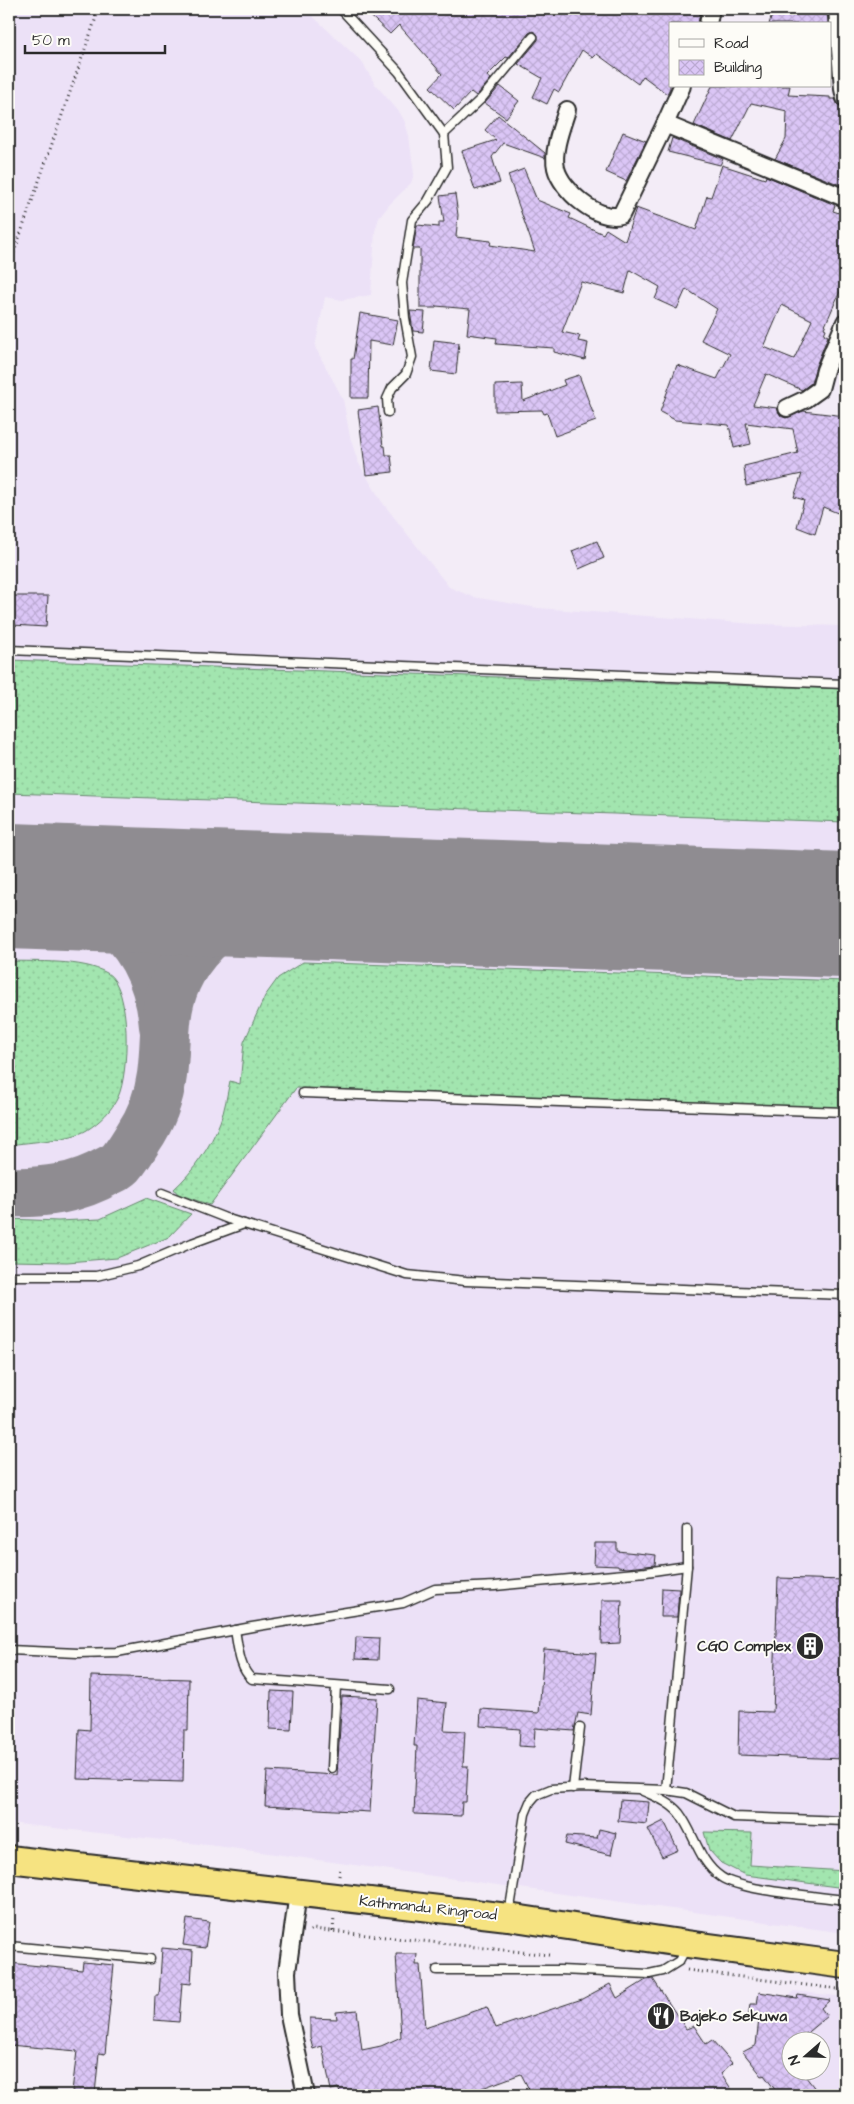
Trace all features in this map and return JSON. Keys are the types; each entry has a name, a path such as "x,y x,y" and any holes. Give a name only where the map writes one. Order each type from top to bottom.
{"highway":[{"name":"Kathmandu Ringroad","path":"9,1860 508,1917 845,1965"}],"street":[{"path":"708,22 711,9"},
{"path":"837,9 845,98"},
{"path":"567,110 557,141 556,168 565,186 590,209 613,217 621,215 681,88"},
{"path":"665,124 845,198"},
{"path":"787,408 806,399 820,389 825,370 845,322"},
{"path":"298,1893 287,1972 289,2015 306,2095"}],"lane":[{"path":"341,9 399,72 444,134 447,167 428,201 412,220 402,283 405,318 412,357 406,374 392,388 387,399 388,412"},
{"path":"444,134 482,98 533,37"},
{"path":"9,650 845,684"},
{"path":"303,1093 845,1112"},
{"path":"162,1193 244,1224 407,1275 466,1281 845,1295"},
{"path":"9,1276 96,1276 138,1266 192,1242 244,1224"},
{"path":"666,1790 688,1566 687,1528"},
{"path":"9,1650 78,1653 117,1652 235,1630 403,1603 435,1589 504,1585 646,1572 688,1566"},
{"path":"235,1630 243,1668 247,1676 252,1679 390,1689"},
{"path":"332,1768 336,1686"},
{"path":"573,1788 580,1728"},
{"path":"508,1917 525,1814 530,1802 536,1796 551,1789 666,1790 686,1792 734,1817 845,1821"},
{"path":"642,1790 664,1800 678,1812 706,1863 721,1878 742,1886 845,1900"},
{"path":"437,1970 560,1970 649,1974 663,1971 679,1961 687,1944"},
{"path":"9,1946 150,1959"}],"path":[{"path":"9,267 99,9"}],"shaded area":[{"path":"9,9 305,9 362,62 375,84 400,113 405,122 409,136 414,174 411,183 379,218 375,231 371,295 342,300 325,297 315,347 343,399 350,437 358,462 382,502 449,587 473,597 538,608 756,624 845,626 845,1933 217,1846 9,1823"},
{"path":"794,1991 845,1997 845,2095 777,2095 751,2062 765,2022"}],"green space":[{"path":"9,660 845,689 845,822 9,793"},
{"path":"9,961 59,962 85,965 107,973 115,981 121,995 126,1032 122,1086 118,1097 109,1111 87,1130 61,1138 9,1145"},
{"path":"303,962 845,981 845,1109 296,1088 210,1205 178,1194 174,1189 195,1167 216,1131 223,1112 230,1081 240,1084 244,1042 265,996 278,978"},
{"path":"146,1198 191,1214 169,1237 117,1258 67,1262 9,1261 9,1219 58,1221 100,1219"},
{"path":"704,1832 752,1833 750,1865 845,1871 845,1888 745,1875 721,1863 709,1850"}],"building":[{"path":"363,9 689,9 700,12 698,22 669,22 670,88 667,94 643,76 638,84 597,54 593,58 582,50 559,92 554,89 547,104 533,97 542,78 518,64 538,40 538,35 533,31 529,33 508,58 506,57 487,76 491,79 476,96 471,92 454,110 430,87 442,74 399,25 390,34"},
{"path":"774,9 827,9 828,22 770,22"},
{"path":"500,86 519,101 506,118 485,103"},
{"path":"711,88 790,88 788,95 830,97 830,99 835,99 838,105 845,108 845,152 842,151 845,181 843,186 775,159 786,139 787,111 751,103 732,141 694,125"},
{"path":"498,115 545,153 545,158 503,143 492,157 500,183 475,190 462,151 496,140 485,130"},
{"path":"623,132 646,141 626,181 606,172"},
{"path":"672,138 723,159 720,165 668,152"},
{"path":"722,165 765,179 766,176 835,205 833,211 845,215 845,235 841,256 845,257 845,280 824,328 826,329 824,334 828,336 811,383 802,390 766,374 753,405 777,408 781,416 786,418 803,411 845,416 845,516 823,507 815,534 797,527 804,500 794,497 802,474 746,486 744,466 798,453 793,429 746,423 751,444 734,448 729,425 675,420 660,412 677,365 717,379 730,354 701,340 717,309 686,289 677,309 655,299 660,287 630,270 624,293 581,282 562,332 580,336 578,341 588,343 585,360 554,352 554,348 496,344 497,338 467,334 470,309 436,306 436,308 420,308 420,249 413,249 417,225 439,227 439,222 444,222 440,196 455,194 458,215 456,237 491,241 490,245 535,252 508,175 524,169 537,200 571,214 569,218 603,234 606,229 625,241 636,208 696,230 707,196 711,197","holes":["782,305 812,320 794,359 764,347"]},
{"path":"410,311 425,312 423,332 413,331"},
{"path":"360,313 398,320 393,345 369,341 368,398 351,398 351,359 353,359"},
{"path":"434,340 459,343 456,374 431,371"},
{"path":"579,375 596,421 555,436 547,413 544,414 542,410 495,411 495,385 522,384 523,401 565,385 563,380"},
{"path":"378,407 383,446 385,446 386,455 391,455 393,472 366,475 358,410"},
{"path":"597,541 604,558 579,569 572,551"},
{"path":"13,596 48,596 46,627 12,625"},
{"path":"595,1543 617,1543 617,1551 656,1555 655,1565 627,1568 594,1565"},
{"name":"CGO Complex","path":"778,1578 845,1580 845,1759 738,1755 739,1711 773,1712"},
{"path":"662,1588 679,1589 677,1617 661,1617"},
{"path":"602,1600 622,1600 620,1643 601,1644"},
{"path":"356,1637 379,1638 378,1660 355,1659"},
{"path":"544,1649 596,1653 591,1715 578,1713 574,1731 535,1728 534,1747 519,1746 520,1729 480,1726 481,1709 539,1713"},
{"path":"91,1676 189,1679 188,1730 184,1730 183,1782 77,1779 79,1729 90,1730"},
{"path":"271,1691 293,1692 291,1730 270,1729"},
{"path":"342,1696 377,1698 370,1812 265,1806 267,1771 337,1775"},
{"path":"417,1700 447,1703 444,1730 465,1731 463,1766 468,1766 466,1802 462,1802 461,1816 414,1814 417,1746 414,1746"},
{"path":"620,1800 649,1802 647,1824 618,1821"},
{"path":"664,1821 678,1850 662,1857 648,1829"},
{"path":"599,1829 616,1833 611,1855 565,1844 567,1836 597,1838"},
{"path":"187,1919 209,1922 205,1948 183,1945"},
{"path":"162,1948 193,1951 191,1984 182,1983 179,2022 154,2020 155,1996 159,1996"},
{"path":"396,1954 417,1954 416,1965 420,1965 425,2028 487,2007 496,2028 582,1999 610,1984 617,1998 646,1980 653,1979 686,2029 694,2026 706,2044 712,2040 732,2063 721,2073 735,2095 532,2095 521,2074 474,2091 475,2095 341,2095 338,2088 331,2090 322,2046 313,2049 310,2038 310,2018 337,2019 336,2012 357,2010 362,2050 381,2046 401,2037"},
{"path":"83,1962 114,1965 105,2054 99,2053 95,2094 72,2091 77,2051 9,2045 9,1963 82,1970"},
{"path":"759,1992 797,1998 798,1995 830,2000 821,2008 827,2016 808,2032 782,2032 782,2082 810,2082 820,2095 779,2095 743,2052 756,2045 759,2019 748,2018 750,2004 757,2004"}],"taxiway":[{"path":"41,887 73,897 95,907 128,935 138,948 153,977 162,1009 164,1026"},
{"path":"9,1192 48,1191 72,1186 96,1177 121,1163 143,1131 157,1100 161,1084 170,997 181,971 197,948 218,928 265,895"}],"runway":[{"path":"9,886 845,915"}],"place":[{"name":"CGO Complex","path":"810,1646"},
{"name":"Bajeko Sekuwa","path":"661,2016"}]}
